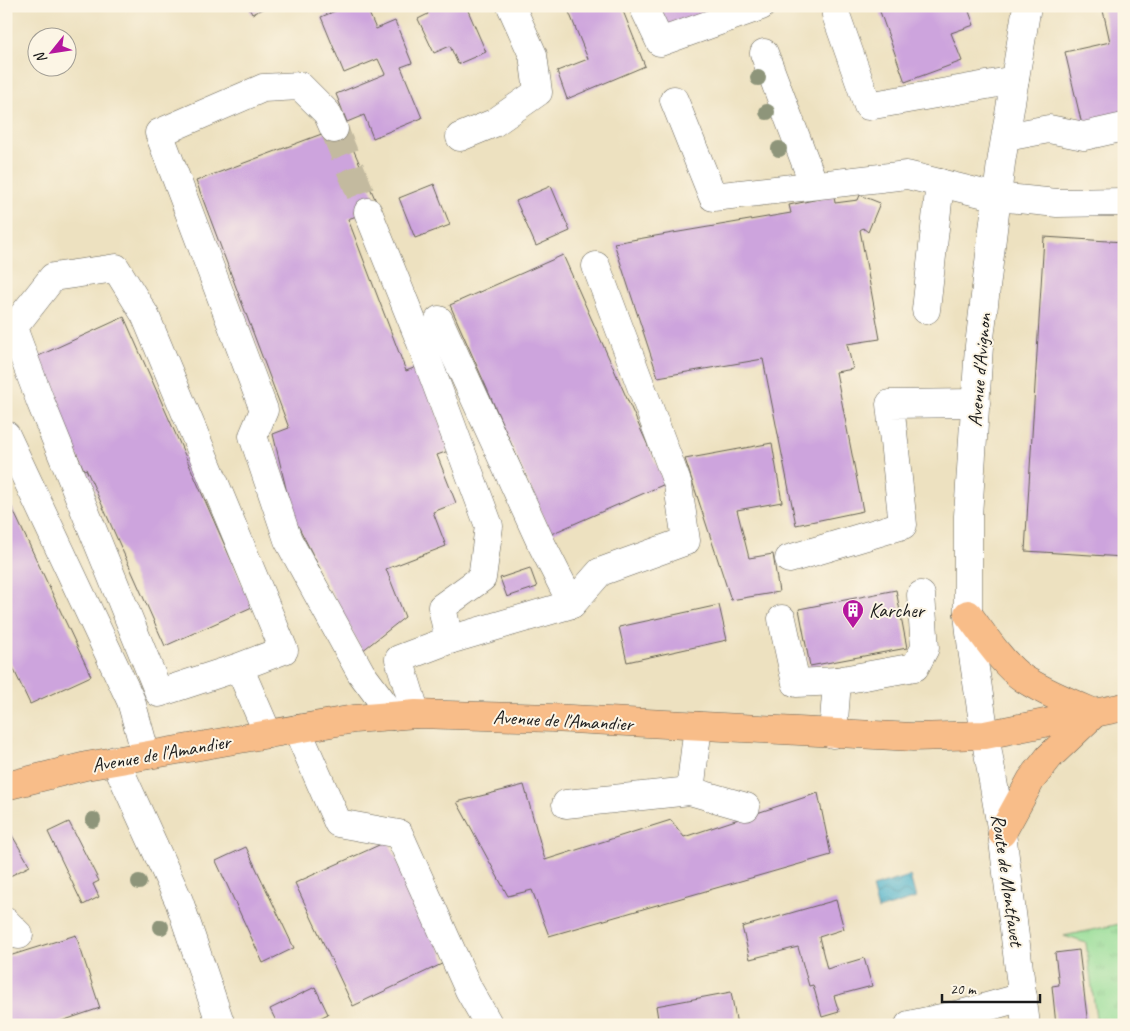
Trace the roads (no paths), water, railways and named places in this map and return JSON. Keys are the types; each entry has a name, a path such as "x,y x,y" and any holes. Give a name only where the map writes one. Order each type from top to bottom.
{"main road":[{"path":"968,614 994,649 1023,678 1056,697 1095,713 1048,757 1031,780 1002,832"},
{"name":"Avenue de l'Amandier","path":"6,786 115,760 354,719 404,715 552,718 913,737 985,735 1124,707"}],"street":[{"path":"460,137 494,123 538,92 533,55 511,6"},
{"path":"644,6 660,42 762,6"},
{"name":"Avenue d'Avignon","path":"985,735 968,614 968,516 979,346 997,197 1027,6"},
{"path":"836,15 868,106 1015,80"},
{"path":"764,52 814,185"},
{"path":"334,129 327,113 300,86 263,88 159,133 264,410 253,436 288,540 361,673 404,715"},
{"path":"674,100 713,197 907,175 997,197 1057,203 1124,202"},
{"path":"1006,137 1049,129 1084,136 1124,127"},
{"path":"926,310 940,183"},
{"path":"368,212 422,343 489,526 482,578 442,607 449,640"},
{"path":"404,715 399,659 449,640 572,604 600,572 686,541 678,485 596,266"},
{"path":"116,268 145,315 284,650 239,667 159,693 41,403 13,328 53,277 116,268"},
{"path":"439,320 540,541 572,604"},
{"path":"789,559 903,525 890,404 976,403"},
{"path":"6,435 131,701 146,755"},
{"path":"782,619 796,683 837,681 915,667 925,648 921,596"},
{"path":"239,667 268,734"},
{"path":"833,734 837,681"},
{"path":"690,791 698,726"},
{"path":"297,729 338,823 399,834 469,990 489,1025"},
{"name":"Route de Montfavet","path":"985,735 1002,832 1026,1025"},
{"path":"115,760 179,901 221,1025"},
{"path":"566,804 690,791 746,806"},
{"path":"908,1025 965,1013 1023,997"}],"water":[{"path":"910,876 916,898 878,910 872,887"}],"tunnel":[{"path":"334,129 368,212"}],"place":[{"name":"Karcher","path":"853,629"}]}
